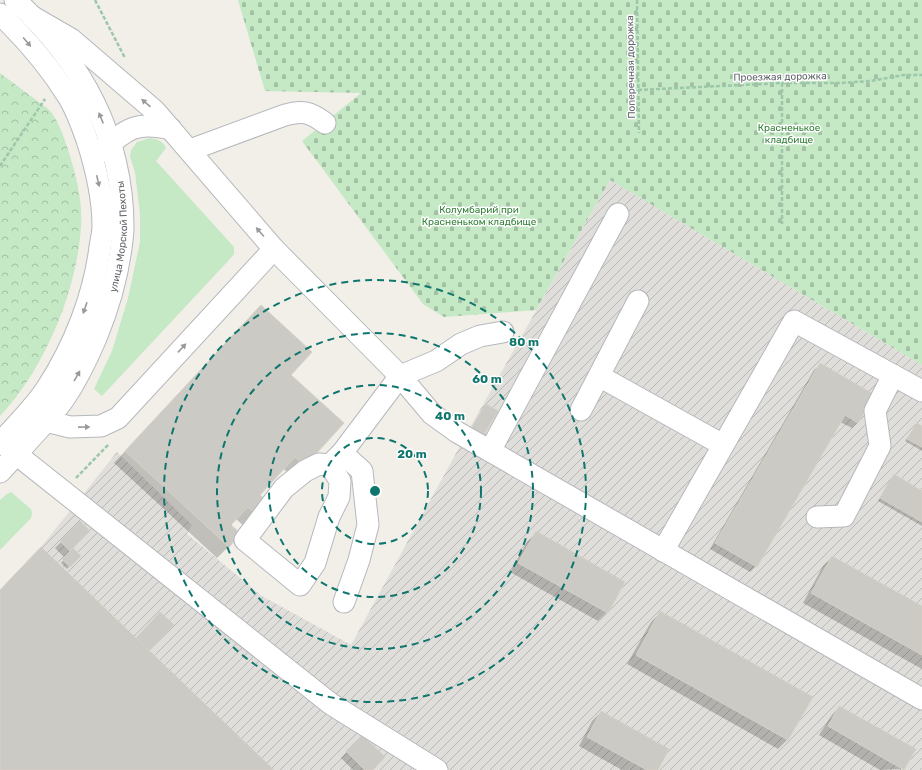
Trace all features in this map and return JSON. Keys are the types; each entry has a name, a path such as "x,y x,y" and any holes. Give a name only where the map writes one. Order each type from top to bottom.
{"street":[{"name":"улица Морской Пехоты","path":"0,472 6,447 39,414 64,399 85,362 104,319 117,273 123,228 121,186 111,142 100,115 88,90 61,50 33,17 15,0"},
{"name":"улица Морской Пехоты","path":"0,14 20,33 44,62 69,99 81,124 93,159 100,190 103,227 98,268 84,312 67,353 46,388 39,414"},
{"path":"33,17 71,39 155,111 274,249 400,376 432,414 490,452 922,699"},
{"path":"190,150 285,115 298,112 313,114 325,123"},
{"path":"93,159 123,132 139,126 154,125 171,129"},
{"path":"490,452 618,214"},
{"path":"39,414 70,427 101,426 118,418 274,249"},
{"path":"581,410 638,301"},
{"path":"663,551 794,321 922,391"},
{"path":"336,459 340,481 339,497 329,517 315,563 300,585 245,540 284,488 319,464 336,459 400,376 436,361 467,342 480,336 503,332"},
{"path":"817,517 844,516 880,446 875,411 893,375"},
{"path":"598,376 723,445"},
{"path":"6,447 331,704 430,768"},
{"path":"336,459 362,472 368,525 359,560 344,602"}],"path":[{"path":"95,0 128,63"},
{"name":"Поперечная дорожка","path":"636,0 639,133"},
{"name":"Проезжая дорожка","path":"638,90 782,83 840,83 870,81 904,75 922,75"},
{"path":"782,83 782,224"},
{"path":"0,166 45,99"}],"shaded area":[{"path":"610,180 922,365 922,770 0,770 0,590 41,547 117,452 192,525 187,534 262,596 351,645 472,424"}],"green space":[{"name":"Красненькое кладбище","path":"238,0 922,0 922,365 610,180 536,310 444,317 423,304 302,141 361,93 265,91"},
{"path":"0,73 48,109 61,130 74,169 78,188 81,208 81,227 73,277 56,328 31,376 0,416"},
{"path":"150,138 160,141 166,148 156,161 234,247 234,254 102,396 94,389 112,351 128,298 140,242 140,214 135,172 130,157 131,150 137,142"},
{"path":"11,492 31,509 32,513 31,518 0,550 0,500"}],"building":[{"path":"261,305 312,352 291,375 344,423 305,466 295,457 260,495 270,504 258,517 248,507 231,525 241,534 229,547 125,451"},
{"path":"820,363 875,395 858,423 845,415 757,567 715,543"},
{"path":"486,404 498,411 480,441 468,434"},
{"path":"917,423 922,426 922,447 907,439"},
{"path":"894,474 922,491 922,522 880,498"},
{"path":"80,521 90,531 70,551 60,541"},
{"path":"536,531 625,582 608,613 518,563"},
{"path":"41,547 274,770 0,770 0,590"},
{"path":"73,548 81,556 70,567 62,559"},
{"path":"832,556 922,606 922,655 811,593"},
{"path":"660,611 813,697 788,740 636,655"},
{"path":"160,612 174,625 149,651 136,638"},
{"path":"839,706 916,749 904,770 828,726"},
{"path":"601,711 669,749 658,770 647,770 587,737"},
{"path":"362,735 385,757 373,770 365,770 346,751"}],"park label":[{"name":"Колумбарий при Красненьком кладбище","path":"479,214"}]}
